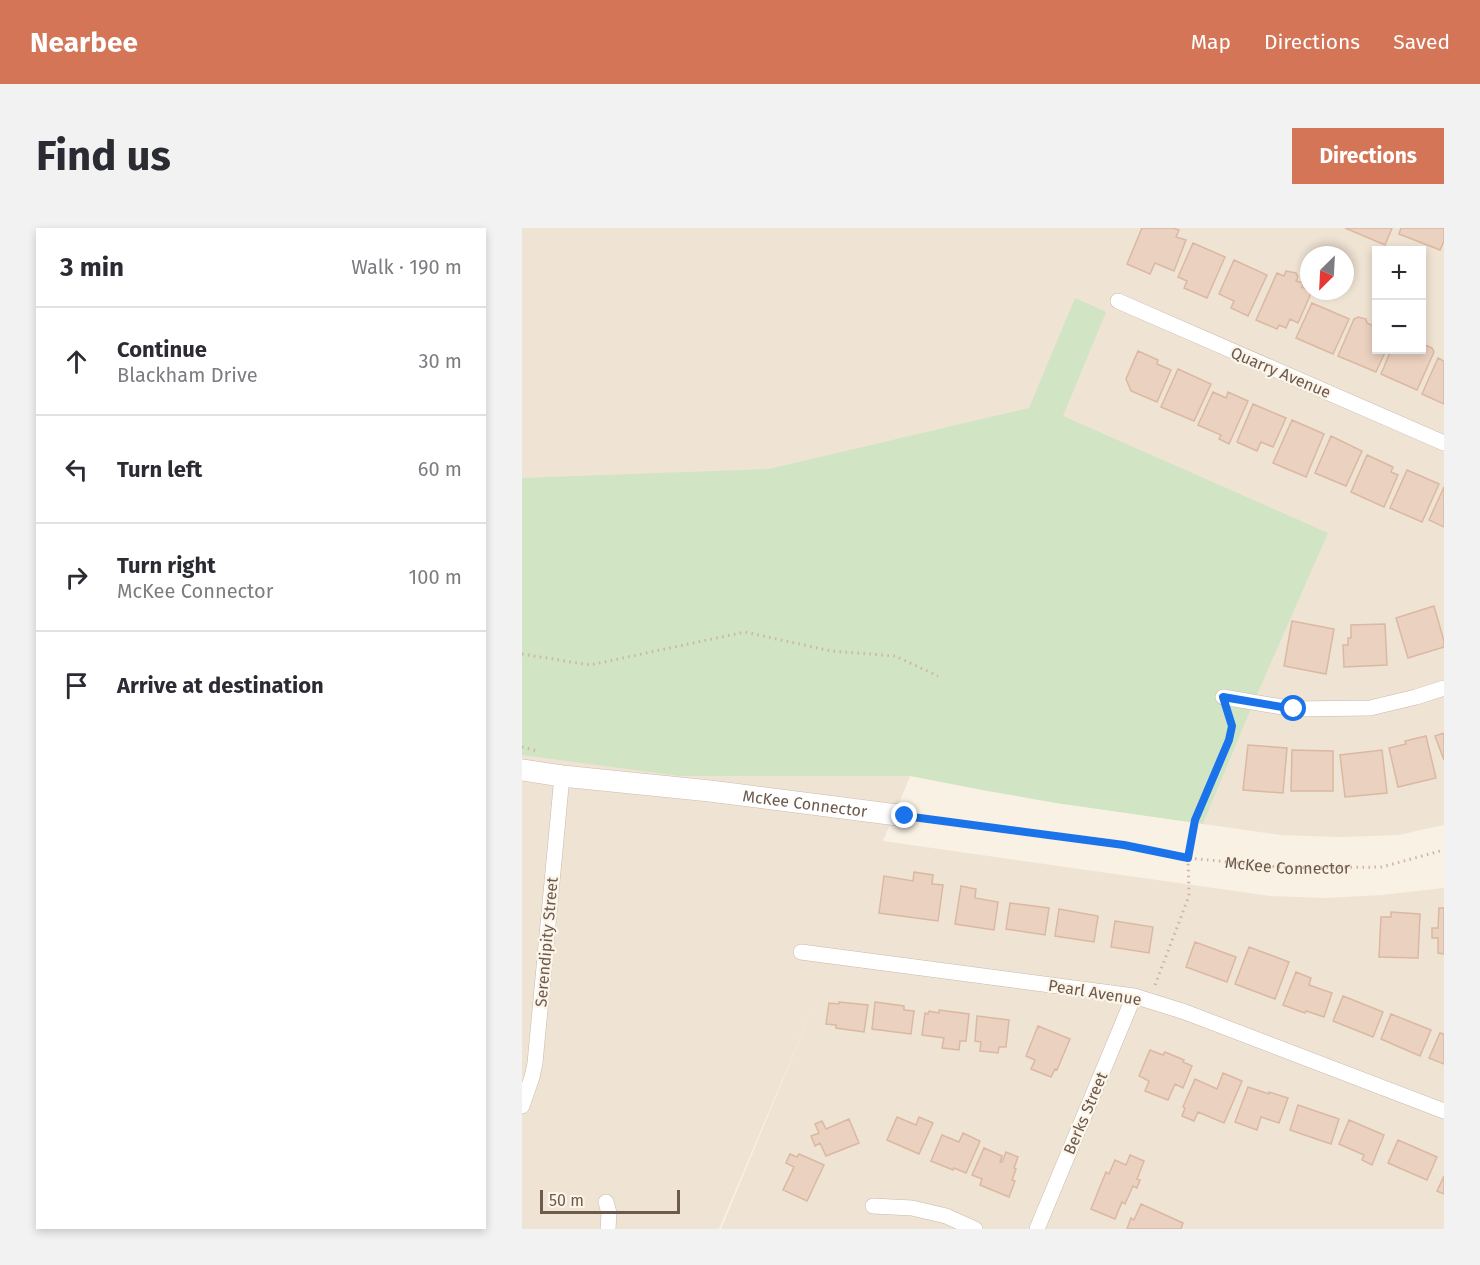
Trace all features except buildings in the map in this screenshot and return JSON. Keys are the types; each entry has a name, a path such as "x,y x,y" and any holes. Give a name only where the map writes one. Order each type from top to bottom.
{"main road":[{"name":"McKee Connector","path":"522,770 905,816"}],"street":[{"name":"Quarry Avenue","path":"1118,301 1444,442"},
{"path":"1223,697 1294,709 1370,708 1444,688"},
{"name":"Serendipity Street","path":"522,1106 535,1064 562,776"},
{"name":"Pearl Avenue","path":"801,952 1134,996 1185,1012 1444,1111"},
{"name":"Berks Street","path":"1037,1229 1134,996"},
{"path":"606,1202 609,1213 608,1229"},
{"path":"873,1206 912,1208 946,1216 975,1229"}],"path":[{"path":"522,654 590,665 745,632 831,651 895,656 938,676"},
{"path":"1155,985 1189,896 1188,858 1195,820 1229,740 1232,726 1223,697"},
{"name":"McKee Connector","path":"905,816 1124,845 1188,858 1289,868 1382,867 1444,850"}],"shaded area":[{"path":"522,228 1444,228 1444,825 1398,835 1340,837 1280,835 1203,824 1258,692 994,576 883,841 1270,896 1326,898 1444,888 1444,1229 721,1229 815,1003 719,1229 522,1229"}],"green space":[{"path":"1075,298 1106,312 1063,416 1328,533 1203,824 1056,803 910,776 680,776 522,755 522,478 769,469 1029,408"}],"route":[{"path":"905,816 1124,845 1188,858 1195,820 1229,740 1232,726 1223,697 1294,709"}]}
